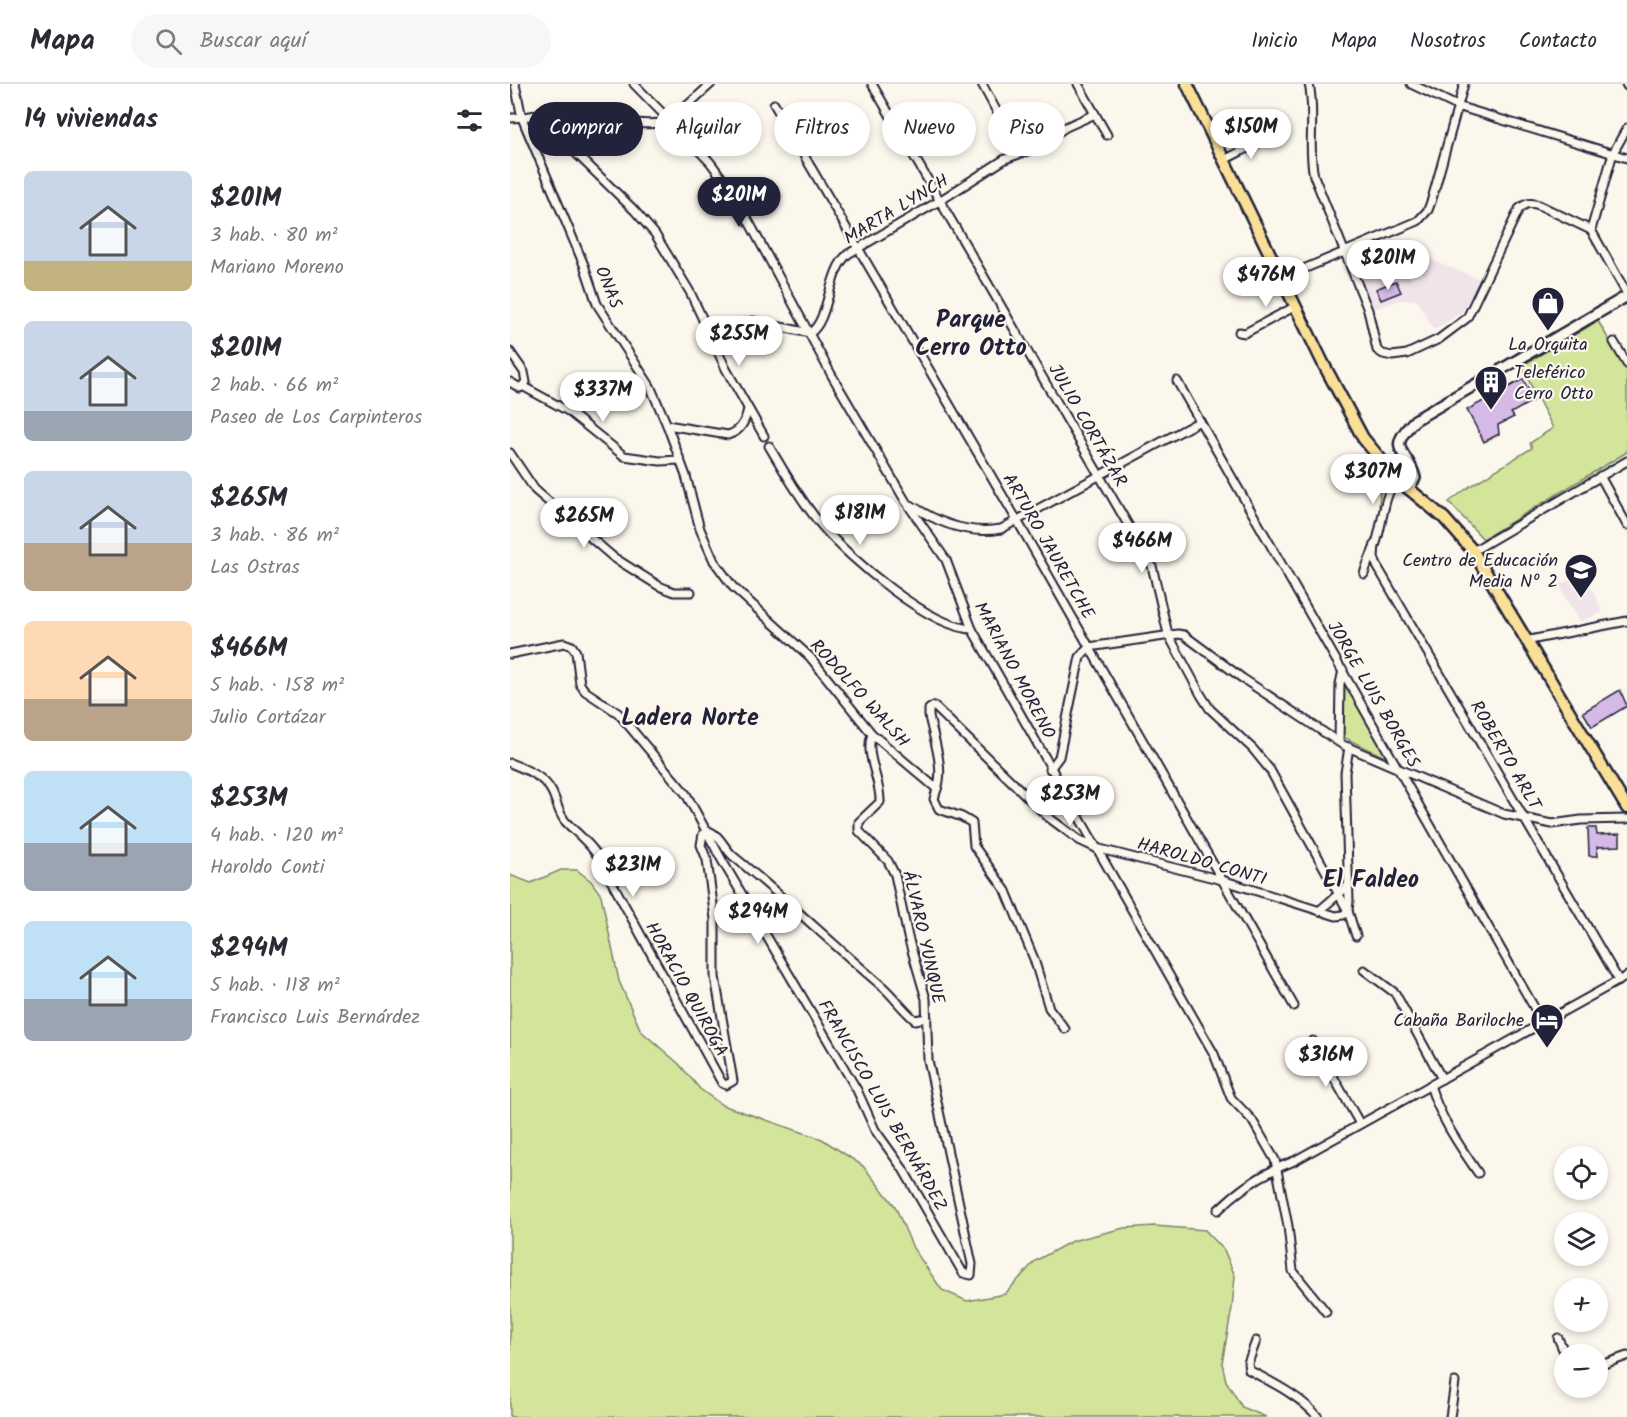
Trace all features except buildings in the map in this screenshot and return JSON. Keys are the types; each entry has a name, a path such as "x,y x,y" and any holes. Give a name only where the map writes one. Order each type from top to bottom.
{"main road":[{"path":"1187,84 1340,399 1363,438 1397,479 1444,518 1473,551 1627,808"},
{"path":"1408,489 1415,478 1413,468 1401,454 1400,437 1416,420 1627,295"}],"street":[{"name":"ONAS","path":"515,84 522,118 584,265 597,304 650,386 680,460"},
{"name":"MARIANO MORENO","path":"634,84 655,106"},
{"path":"691,102 711,84"},
{"name":"JULIO CORTÁZAR","path":"872,84 1152,566 1168,634 1210,709 1253,749 1270,770 1348,911 1356,936"},
{"path":"982,84 992,102"},
{"path":"1078,84 1107,135"},
{"path":"1309,84 1313,131 1312,165 1318,189 1368,310 1377,350 1383,354 1392,356 1407,354 1439,339 1467,318 1519,209 1525,204 1539,205 1591,230 1627,295"},
{"path":"1411,84 1457,106 1627,158"},
{"path":"1282,278 1424,217 1432,199 1464,84"},
{"name":"MARTA LYNCH","path":"1065,128 1095,114"},
{"path":"510,118 528,117"},
{"path":"1591,230 1613,153 1627,128"},
{"path":"1224,160 1267,138"},
{"path":"578,156 650,228 669,256 711,334 726,369 764,435"},
{"name":"MARIANO MORENO","path":"704,156 734,194 831,374 906,502 946,560 972,628 1050,769 1214,1054 1231,1098 1252,1120 1277,1167 1293,1271 1326,1312"},
{"name":"ARTURO JAURETCHE","path":"805,156 1018,522 1294,1006"},
{"name":"MARTA LYNCH","path":"810,333 818,324 842,259 1012,156"},
{"path":"1239,332 1245,333 1296,306"},
{"path":"711,334 752,321 810,333"},
{"path":"1614,342 1627,364"},
{"path":"510,351 526,378 524,387"},
{"name":"JORGE LUIS BORGES","path":"1177,381 1543,1023"},
{"path":"510,382 568,411 624,456 660,461 680,460"},
{"path":"667,425 728,435 744,424 748,409"},
{"path":"906,502 937,520 960,528 991,531 1018,522 1200,421"},
{"path":"770,446 814,515 850,554 907,601 954,626 972,628"},
{"path":"510,453 535,490 613,557 658,586 674,592 691,592"},
{"name":"RODOLFO WALSH","path":"680,460 706,545 723,575 756,610 810,657 872,734 937,789 934,799 939,808 968,819 972,824 974,846 1006,891 1034,959 1049,1008 1065,1029"},
{"path":"1473,551 1627,461"},
{"path":"1600,476 1627,525"},
{"path":"1364,574 1367,559 1376,544 1390,488 1397,479"},
{"name":"ROBERTO ARLT","path":"1376,544 1374,557 1377,566 1619,981"},
{"path":"1525,641 1627,621"},
{"path":"1050,769 1059,757 1080,657 1089,646 1168,634 1184,635 1242,678 1339,742 1504,814 1552,824 1581,820 1627,819"},
{"name":"FRANCISCO LUIS BERNÁRDEZ","path":"510,654 564,643 572,646 576,652 580,684 585,691 618,713 686,794 723,862 857,1090 875,1130 903,1169 963,1273 970,1275"},
{"path":"1339,742 1340,684 1343,669"},
{"name":"HAROLDO CONTI","path":"937,789 938,759 929,716 929,709 934,706 1048,818 1079,840 1096,848 1221,880 1336,916 1348,911"},
{"name":"ÁLVARO YUNQUE","path":"872,734 870,752 876,772 880,802 859,822 859,831 892,866 926,999 928,1060 972,1264 970,1275"},
{"path":"1348,911 1345,772 1349,747"},
{"name":"HORACIO QUIROGA","path":"510,764 530,772 545,783 564,819 588,842 722,1083 726,1085 733,1081 715,977 715,919 707,860 701,844 703,834 707,831"},
{"path":"707,831 715,834 731,854 762,878 884,988 915,1020 927,1018"},
{"path":"1320,911 1349,885"},
{"path":"1364,970 1395,993 1442,1079"},
{"path":"1218,1209 1239,1190 1277,1167 1294,1161 1627,976"},
{"path":"1313,1041 1360,1124"},
{"path":"1430,1086 1435,1103 1450,1132 1478,1173"},
{"path":"1558,1338 1561,1344"},
{"path":"1256,1341 1248,1363 1249,1370 1287,1391 1318,1417"},
{"path":"1608,1363 1627,1356"},
{"path":"1450,1417 1455,1382"}],"shaded area":[{"path":"1427,258 1479,279 1466,307 1458,315 1434,330 1417,300 1400,300 1374,309 1361,278 1403,261 1412,281 1424,275 1419,263"},
{"name":"Centro de Educación Media Nº 2","path":"1584,573 1603,612 1579,622 1559,585"}],"green space":[{"path":"1598,321 1627,371 1627,452 1483,539 1449,502 1470,486 1532,448 1530,443 1553,428 1521,366"},
{"path":"1377,463 1393,480 1388,486 1384,504 1379,506 1380,487 1368,470"},
{"path":"1346,681 1393,761 1343,737 1343,683"},
{"path":"561,870 577,870 591,881 601,895 619,981 641,1031 679,1064 700,1089 722,1105 822,1139 863,1166 895,1206 913,1248 942,1290 967,1301 1005,1294 1035,1261 1072,1241 1124,1228 1154,1226 1205,1230 1224,1250 1235,1276 1222,1363 1226,1381 1242,1407 1266,1417 510,1417 510,875 531,883"}],"place":[{"name":"La Orquita","path":"1548,332"},
{"name":"Teleférico Cerro Otto","path":"1491,411"},
{"name":"Centro de Educación Media Nº 2","path":"1581,599"},
{"name":"Cabaña Bariloche","path":"1547,1049"}],"district":[{"name":"Parque Cerro Otto","path":"971,333"},
{"name":"Ladera Norte","path":"690,717"},
{"name":"El Faldeo","path":"1371,879"}]}
